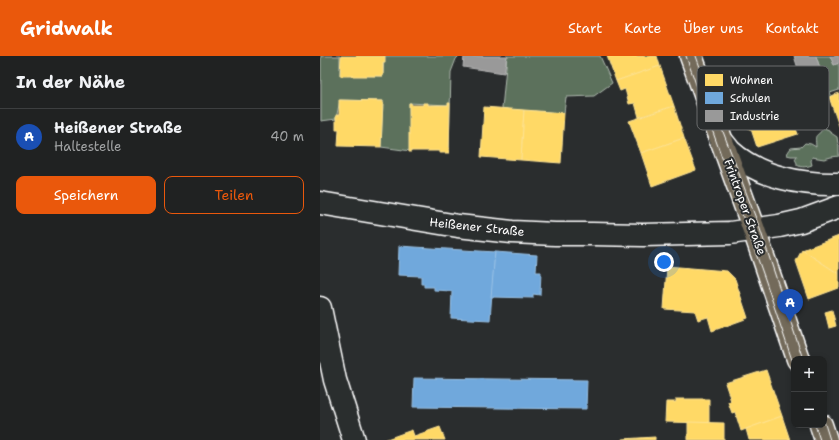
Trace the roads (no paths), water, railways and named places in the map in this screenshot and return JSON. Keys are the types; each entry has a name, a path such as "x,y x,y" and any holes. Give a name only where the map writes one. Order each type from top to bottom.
{"main road":[{"name":"Frintroper Straße","path":"690,56 697,75"},
{"name":"Frintroper Straße","path":"717,130 754,230 797,356"},
{"path":"822,428 826,440"}],"street":[{"path":"720,139 730,150 751,165 782,178 808,183 839,184"},
{"name":"Heißener Straße","path":"320,203 458,226 512,232 643,235 730,233 754,230 801,221 839,207"},
{"path":"320,308 335,380 354,440"}],"tram line":[{"path":"686,56 697,87"},
{"path":"696,56 700,66"},
{"path":"712,130 791,357"},
{"path":"722,130 760,229 802,356"},
{"path":"816,428 820,440"},
{"path":"826,428 830,440"}],"place":[{"name":"Heißener Straße","path":"790,322"}]}
